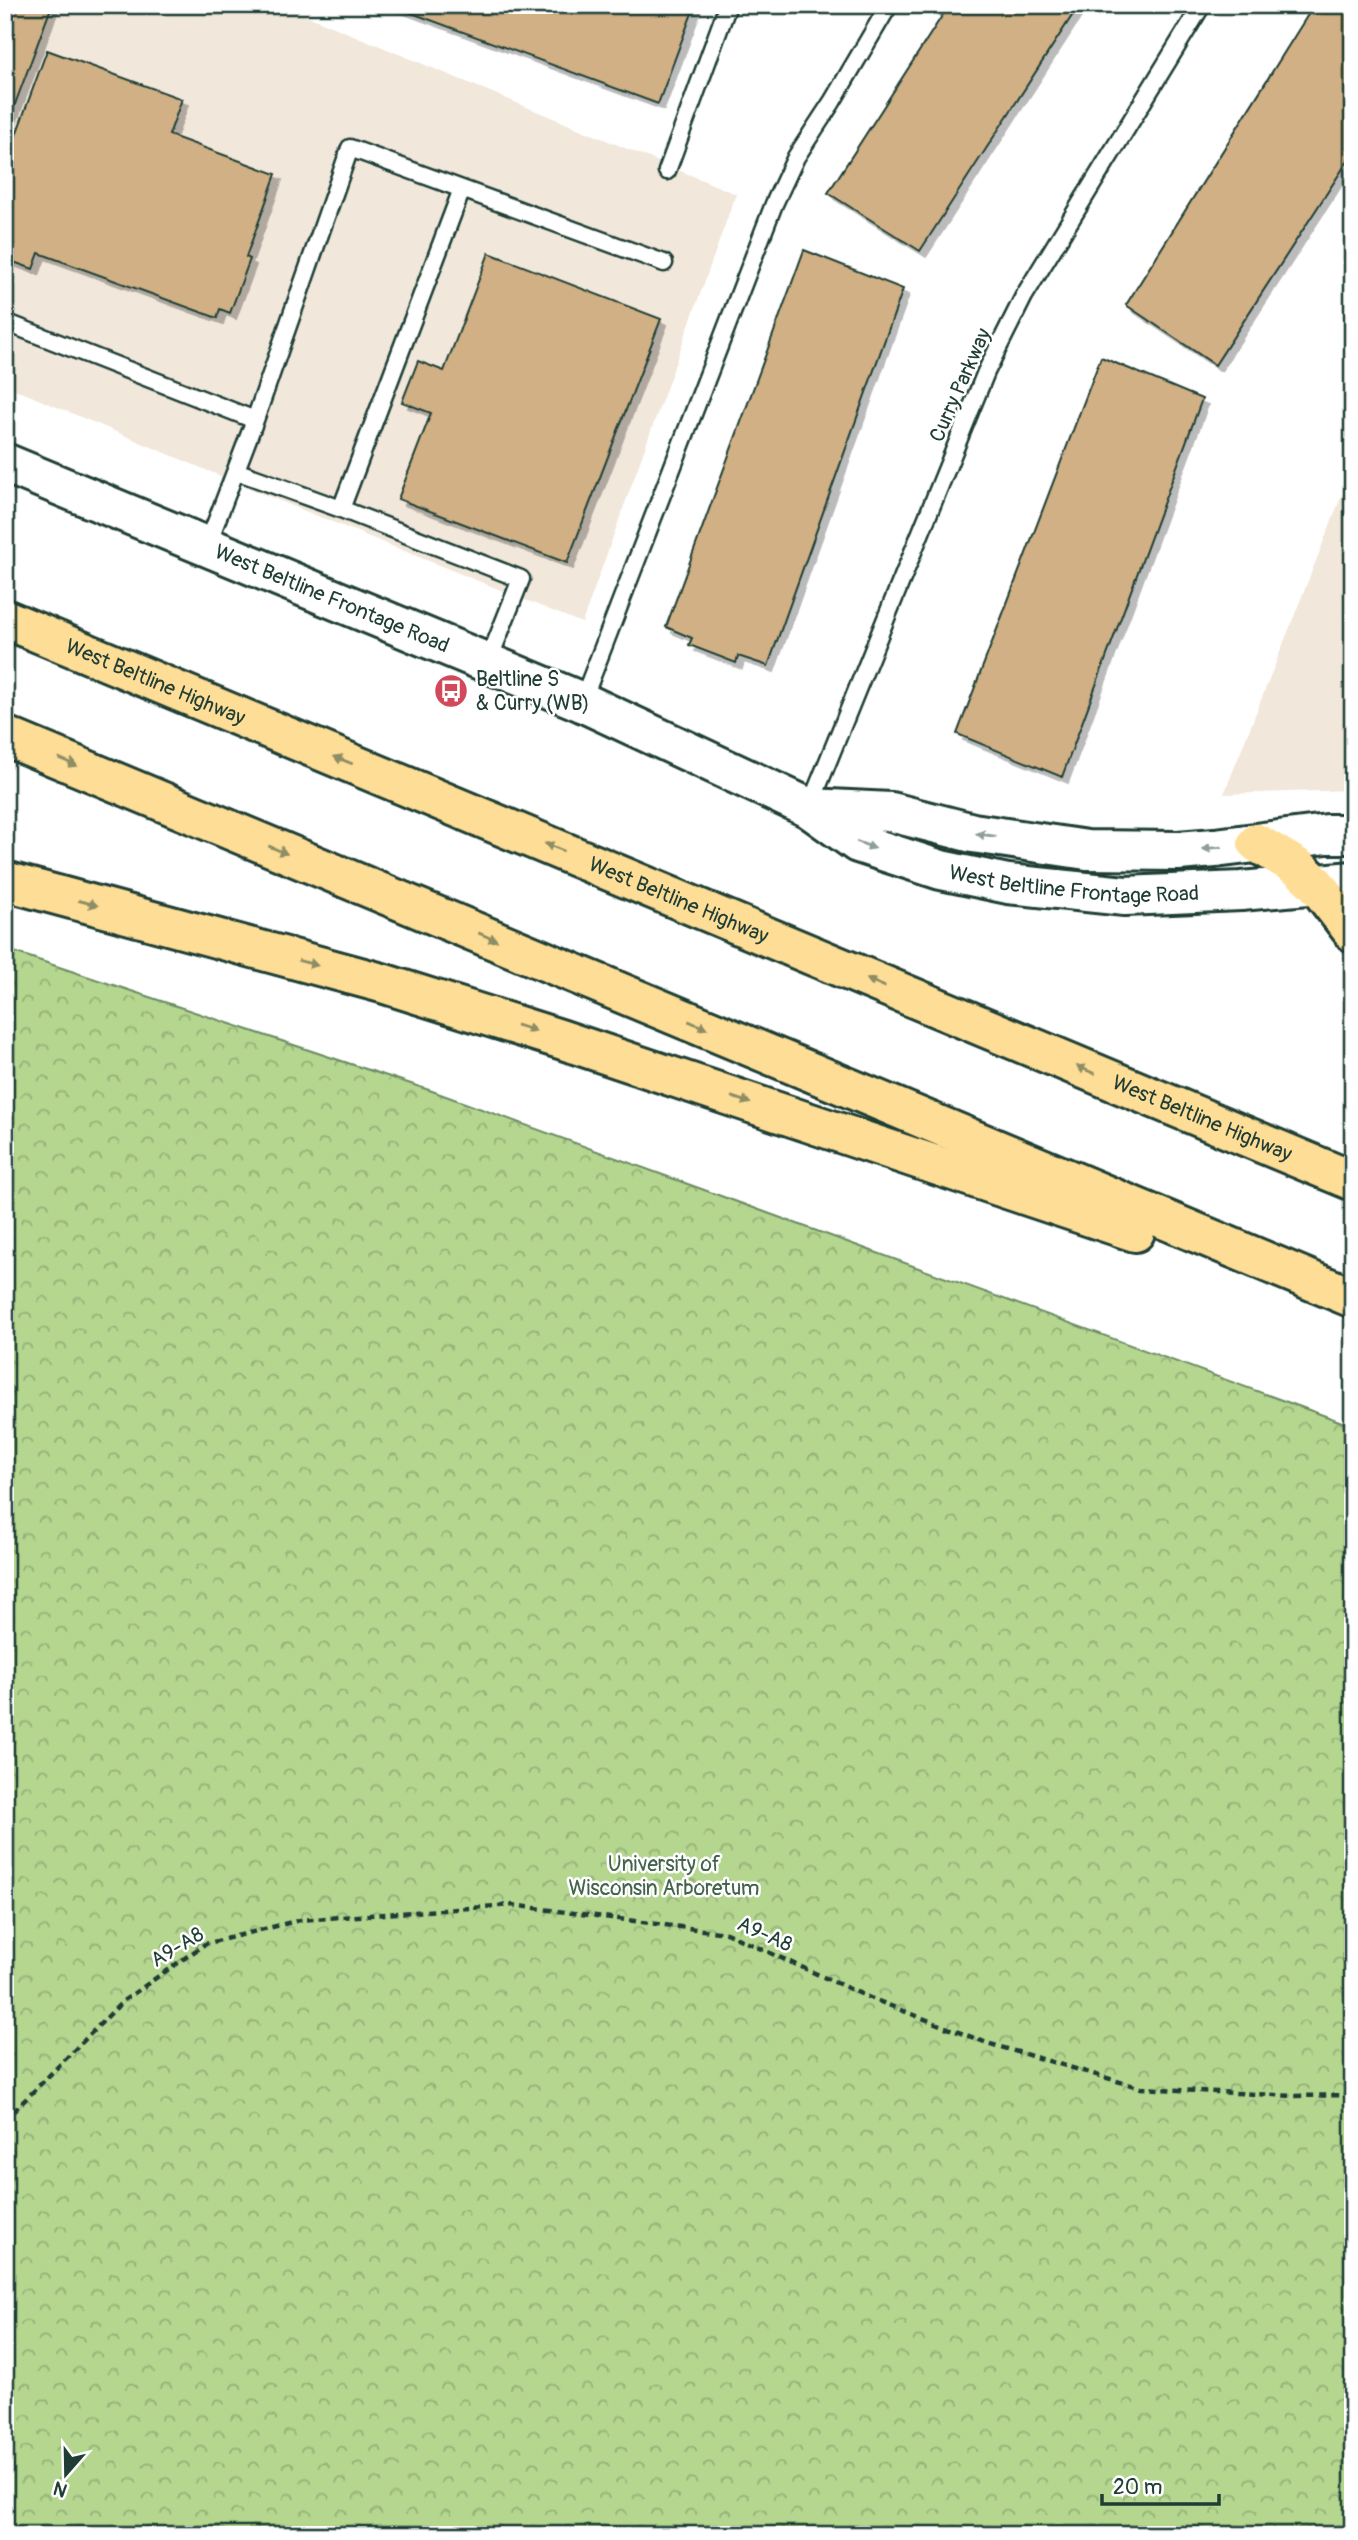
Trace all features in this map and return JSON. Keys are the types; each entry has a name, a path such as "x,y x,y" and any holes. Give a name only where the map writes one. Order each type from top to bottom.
{"highway":[{"name":"West Beltline Highway","path":"5,619 1353,1181"},
{"path":"5,736 1353,1298"},
{"path":"1257,843 1299,868 1334,882 1353,932"},
{"path":"5,881 382,983 548,1035 1353,1306"}],"street":[{"name":"West Beltline Frontage Road","path":"5,463 582,702 809,807 858,843 942,870 1009,884 1125,896 1241,891 1334,882"},
{"name":"West Beltline Frontage Road","path":"809,807 891,812 974,833 1087,850 1178,851 1327,834 1353,834"}],"lane":[{"path":"667,171 728,5"},
{"path":"582,702 774,204 796,157 889,5"},
{"name":"Curry Parkway","path":"809,807 986,372 1024,296 1202,5"},
{"path":"207,546 255,420 350,148 664,263"},
{"path":"341,509 462,189"},
{"path":"5,322 255,420"},
{"path":"236,471 521,579 488,662"}],"path":[{"name":"A9-A8","path":"5,2119 123,2001 205,1944 300,1920 512,1905 726,1933 870,1998 987,2043 1141,2088 1293,2096 1353,2095"}],"shaded area":[{"path":"5,5 281,5 736,194 582,623 263,494 5,385"},
{"path":"1353,467 1353,790 1224,794"}],"green space":[{"name":"University of Wisconsin Arboretum","path":"5,949 432,1091 1353,1426 1353,2535 5,2535"}],"building":[{"path":"5,5 52,5 5,131"},
{"path":"390,5 695,5 658,104"},
{"path":"949,5 1079,5 920,251 828,193"},
{"path":"1314,5 1353,5 1353,153 1215,365 1126,305"},
{"path":"47,50 182,99 169,135 276,174 246,257 250,259 230,313 220,309 217,318 39,253 33,269 5,259 5,165"},
{"path":"804,250 903,289 768,666 738,656 736,663 689,645 692,638 666,627"},
{"path":"489,253 661,319 567,563 398,499 431,413 402,402 418,361 444,371"},
{"path":"1101,357 1202,399 1062,777 957,734"}],"place":[{"name":"Beltline S & Curry (WB)","path":"451,691"}]}
